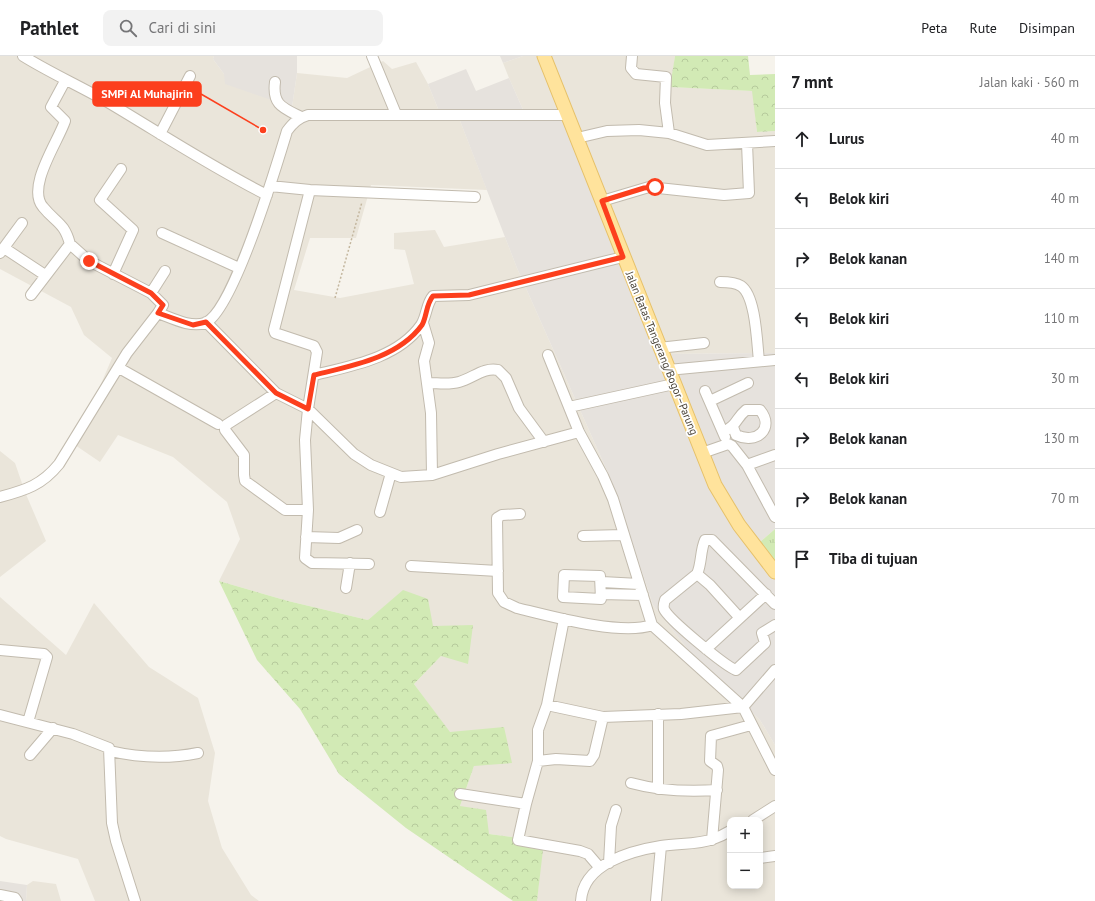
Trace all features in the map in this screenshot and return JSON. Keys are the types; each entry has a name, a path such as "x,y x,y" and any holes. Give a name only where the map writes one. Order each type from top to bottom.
{"main road":[{"name":"Jalan Batas Tangerang/Bogor–Parung","path":"544,56 702,453 725,504 775,572"}],"street":[{"path":"23,56 65,81 96,95 235,179 268,191 310,190 475,197"},
{"path":"372,56 396,114"},
{"path":"632,56 631,68 636,74 666,77 666,111 669,133"},
{"path":"160,134 190,76"},
{"path":"0,496 36,485 48,477 59,464 138,338 163,305 151,293 89,261 70,244 67,232 62,224 42,206 38,198 42,171 65,121 51,107 65,81"},
{"path":"275,82 275,98 278,104 301,117"},
{"path":"158,313 193,325 206,322 226,299 268,191 287,132 293,123 301,117 308,115 396,114 568,115"},
{"path":"577,138 617,130 639,130 669,133 707,145 775,141"},
{"path":"602,201 649,187 724,194 748,193 748,143"},
{"path":"113,274 133,230 100,200 120,169"},
{"path":"310,190 274,330 275,334 314,346 316,352 305,440 308,510 305,558 307,561 312,563 369,564"},
{"path":"22,223 2,251 45,275"},
{"path":"162,233 239,268"},
{"path":"31,295 70,244"},
{"path":"314,375 367,362 381,356 409,338 423,323 429,301 433,296 469,295 623,257"},
{"path":"151,293 166,271"},
{"path":"720,282 738,284 746,291 755,318 759,361"},
{"path":"206,322 276,393 308,409 354,454 371,465 401,477 432,476 498,454 579,432"},
{"path":"423,323 429,343 424,361 431,412 432,476"},
{"path":"659,348 704,343"},
{"path":"548,355 579,432 604,476 613,499 623,536 652,625 743,707 775,770"},
{"path":"668,370 775,360"},
{"path":"119,368 218,424"},
{"path":"428,383 460,382 487,370 498,370 506,378 519,408 544,442"},
{"path":"710,401 748,383"},
{"path":"569,407 674,384"},
{"path":"705,391 728,444 732,446 747,465 775,517"},
{"path":"276,393 226,425 225,430 244,455 244,475 246,481 285,510 308,510"},
{"path":"723,432 733,427"},
{"path":"702,453 728,444"},
{"path":"747,465 775,455"},
{"path":"380,512 391,473"},
{"path":"520,514 497,517 498,593 508,604 517,608 564,619 629,629 643,628 652,625"},
{"path":"306,536 339,538 357,530"},
{"path":"583,536 623,536"},
{"path":"775,604 712,540 705,540 700,568 697,574 665,600 663,607 668,616 706,649 736,670 765,643 762,633 775,625"},
{"path":"346,588 350,563"},
{"path":"410,566 498,571"},
{"path":"697,574 710,585 739,617"},
{"path":"564,575 600,576 602,582 601,594 601,599 564,598 562,596 564,575"},
{"path":"602,582 639,584"},
{"path":"601,594 643,596"},
{"path":"706,649 739,617 766,594"},
{"path":"564,619 547,705 538,730 538,761 518,840 580,850 605,865"},
{"path":"0,650 44,654 47,657 28,722"},
{"path":"547,705 603,717 712,712 743,707 775,670"},
{"path":"658,714 658,788"},
{"path":"0,715 53,728 108,747 110,751 112,823 116,841 135,901"},
{"path":"538,761 556,759 590,761 594,754 603,717"},
{"path":"712,840 717,790 717,768 711,763 710,760 711,736 751,725"},
{"path":"30,755 53,728"},
{"path":"110,751 152,758 178,757 198,753"},
{"path":"631,783 686,792 717,790"},
{"path":"460,794 526,804"},
{"path":"758,817 775,806"},
{"path":"605,865 611,826 616,810"},
{"path":"581,901 583,889 587,880 605,865 633,852 661,846 712,840 727,832"},
{"path":"656,901 661,846"},
{"path":"763,858 775,856"},
{"path":"0,895 15,898 17,901"}],"path":[{"path":"335,298 365,193"}],"shaded area":[{"path":"0,56 214,56 213,59 224,74 292,107 297,73 347,78 383,61 392,69 416,62 428,84 441,116 457,113 487,190 371,185 356,238 310,238 294,290 340,298 414,284 405,250 394,249 394,233 435,230 444,247 505,237 517,268 612,482 653,605 697,661 760,720 775,745 775,901 537,901 543,841 489,834 460,806 474,766 414,684 441,656 433,626 403,591 368,620 288,601 219,581 240,539 227,502 173,457 118,435 100,462 75,445 112,358 84,335 71,307 0,269"},
{"path":"214,56 297,56 297,73 292,107 225,84 224,74 213,59"},
{"path":"500,56 523,56 503,63"},
{"path":"523,56 675,56 671,87 753,91 757,132 775,131 775,353 660,354 524,112 503,63"},
{"path":"466,69 476,91 509,78 524,112 562,111 660,354 775,353 775,529 753,548 775,575 775,745 760,720 697,661 653,605 612,482 517,268 457,113 441,116 428,84"},
{"path":"0,451 15,463 25,492 46,541 0,577"},
{"path":"0,597 66,655 94,603 149,667 198,698 215,753 208,801 222,848 251,895 259,901 95,901 78,859 0,836"},
{"path":"0,881 27,885 26,901 0,901"},
{"path":"33,881 56,884 61,901 26,901 27,885"}],"green space":[{"path":"675,56 748,56 750,75 775,74 775,131 757,132 752,91 670,87"},
{"path":"775,529 775,575 753,548"},
{"path":"219,581 288,601 368,620 403,590 428,599 433,626 473,625 468,664 441,656 414,684 450,732 504,727 512,763 474,766 460,806 486,810 489,834 544,841 537,901 513,901 406,828 339,774 300,709 257,660"}],"place":[{"name":"SMPi Al Muhajirin","path":"263,130"}],"route":[{"path":"89,261 151,293 163,305 158,313 193,325 206,322 276,393 291,402 308,409 314,375 367,362 381,356 409,338 423,323 429,301 433,296 469,295 623,257 602,201 644,188 655,187"}]}
